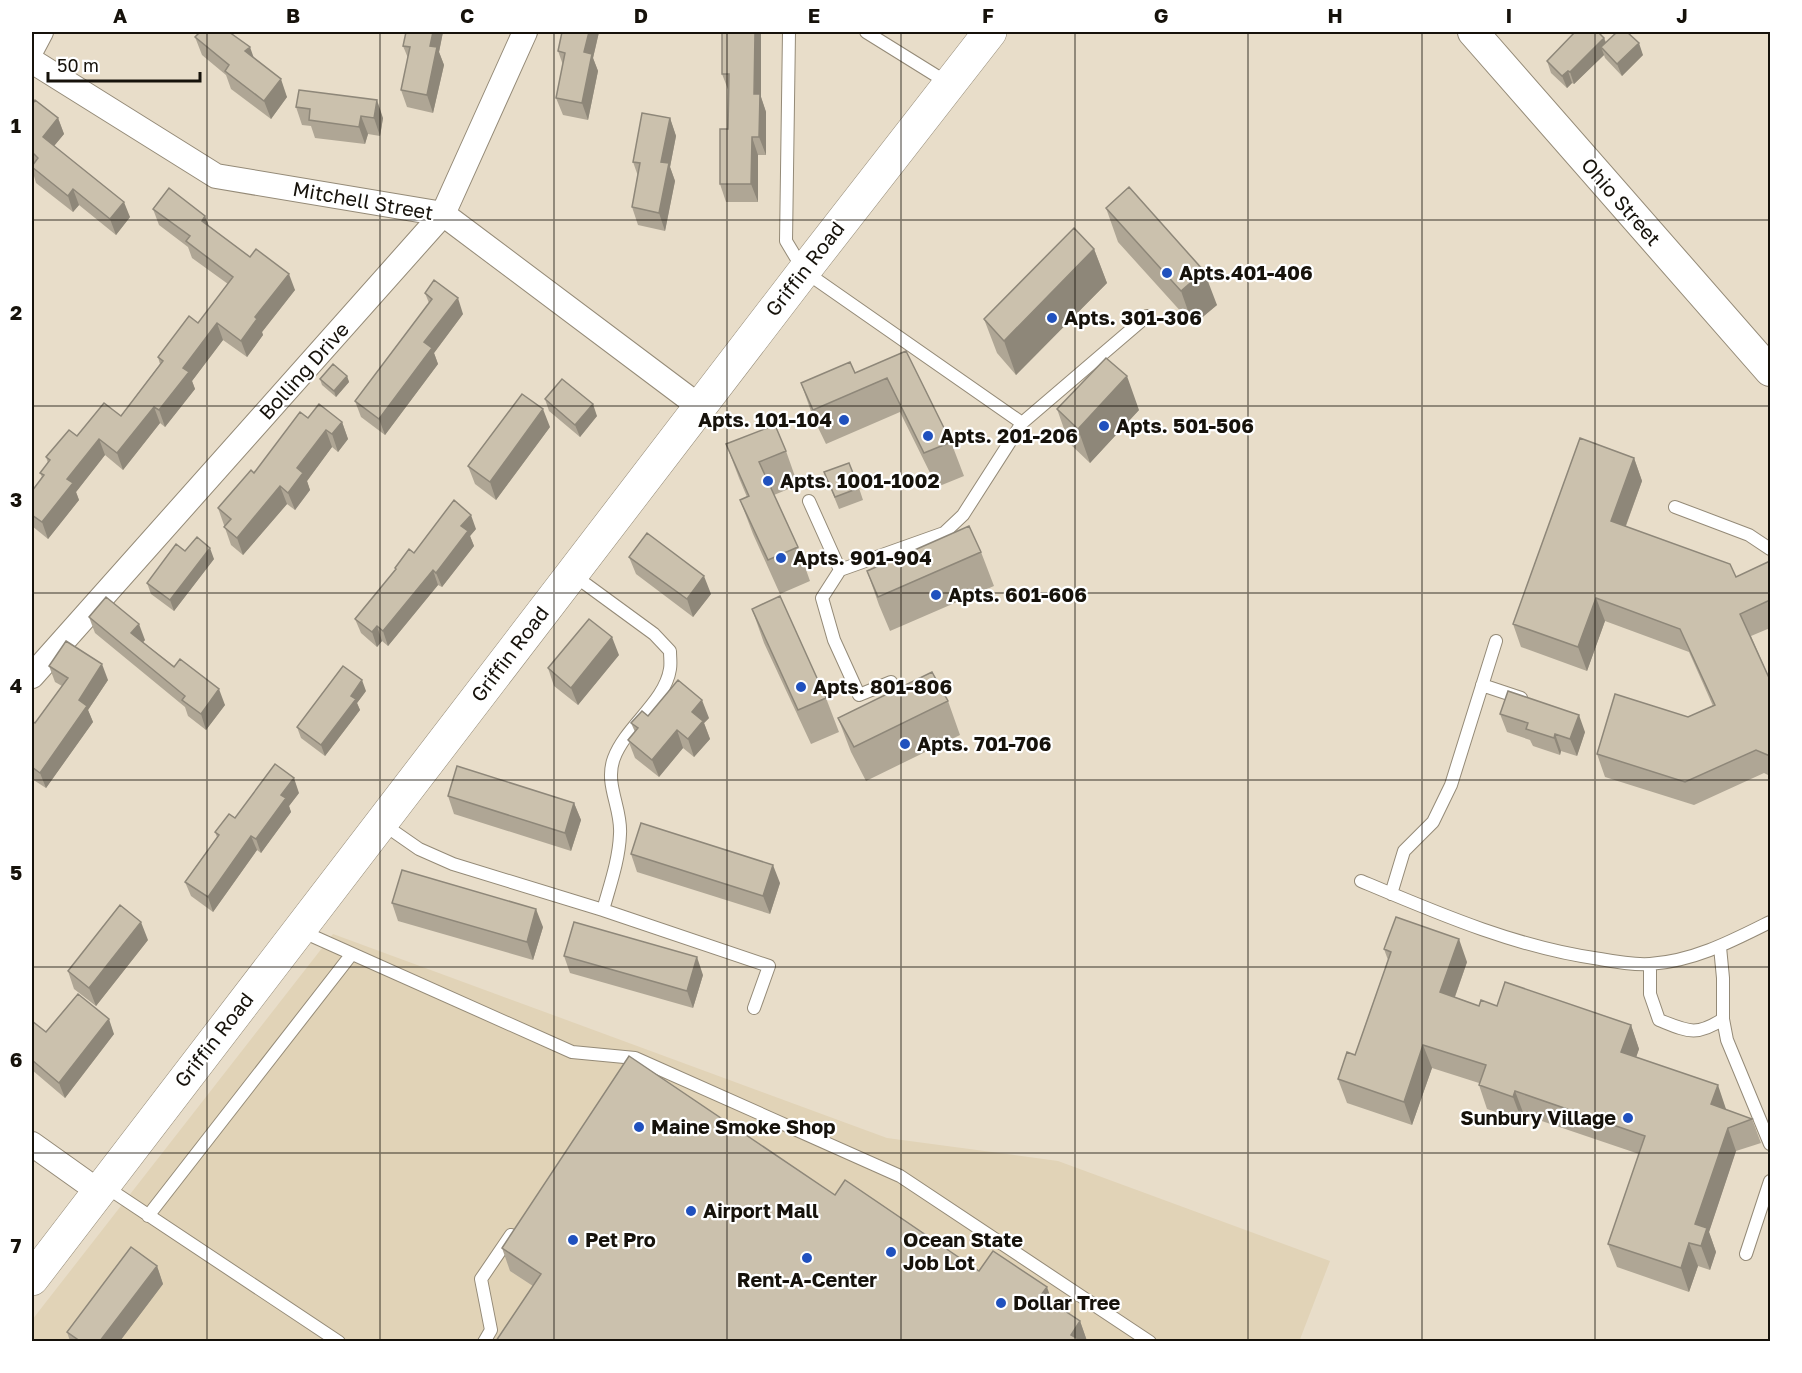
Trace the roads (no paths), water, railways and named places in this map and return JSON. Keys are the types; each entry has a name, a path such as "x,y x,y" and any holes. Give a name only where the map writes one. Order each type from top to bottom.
{"main road":[{"name":"Griffin Road","path":"32,1279 571,573 990,32"}],"street":[{"path":"32,49 41,32"},
{"name":"Bolling Drive","path":"32,676 443,214 525,32"},
{"name":"Ohio Street","path":"1473,32 1770,371"},
{"name":"Mitchell Street","path":"32,61 216,176 443,214 700,407"},
{"path":"32,1144 100,1188"}],"lane":[{"path":"789,32 786,241 804,271 1022,423"},
{"path":"866,32 949,84"},
{"path":"891,682 859,694 834,640 822,598 840,570 944,532 963,515 1022,423 1147,316"},
{"path":"809,501 840,570"},
{"path":"1675,507 1749,535 1770,549"},
{"path":"571,573 654,634 670,651 670,670 663,689 620,744 613,760 610,781 621,832 615,867 603,910"},
{"path":"1391,894 1404,851 1434,822 1451,785 1496,641"},
{"path":"1482,686 1535,702"},
{"path":"382,823 419,849 453,864 603,910 769,966 754,1008"},
{"path":"1361,881 1487,930 1566,954 1622,963 1650,964 1689,957 1720,947 1770,922"},
{"path":"298,930 572,1052 632,1062 900,1176 1150,1341"},
{"path":"1720,947 1723,1019 1727,1040 1770,1144"},
{"path":"148,1216 351,955"},
{"path":"1650,964 1650,994 1659,1020 1688,1032 1709,1028 1723,1019"},
{"path":"1746,1254 1770,1181"},
{"path":"100,1188 148,1216 339,1341"},
{"path":"484,1341 491,1330 481,1279 516,1229"}],"place":[{"name":"Apts.401-406","path":"1167,273"},
{"name":"Apts. 301-306","path":"1052,318"},
{"name":"Apts. 101-104","path":"844,420"},
{"name":"Apts. 501-506","path":"1104,426"},
{"name":"Apts. 201-206","path":"928,436"},
{"name":"Apts. 1001-1002","path":"768,481"},
{"name":"Apts. 901-904","path":"781,558"},
{"name":"Apts. 601-606","path":"936,595"},
{"name":"Apts. 801-806","path":"801,687"},
{"name":"Apts. 701-706","path":"905,744"},
{"name":"Sunbury Village","path":"1628,1118"},
{"name":"Maine Smoke Shop","path":"639,1127"},
{"name":"Airport Mall","path":"691,1211"},
{"name":"Pet Pro","path":"573,1240"},
{"name":"Ocean State Job Lot","path":"891,1252"},
{"name":"Rent-A-Center","path":"807,1258"},
{"name":"Dollar Tree","path":"1001,1303"}]}
